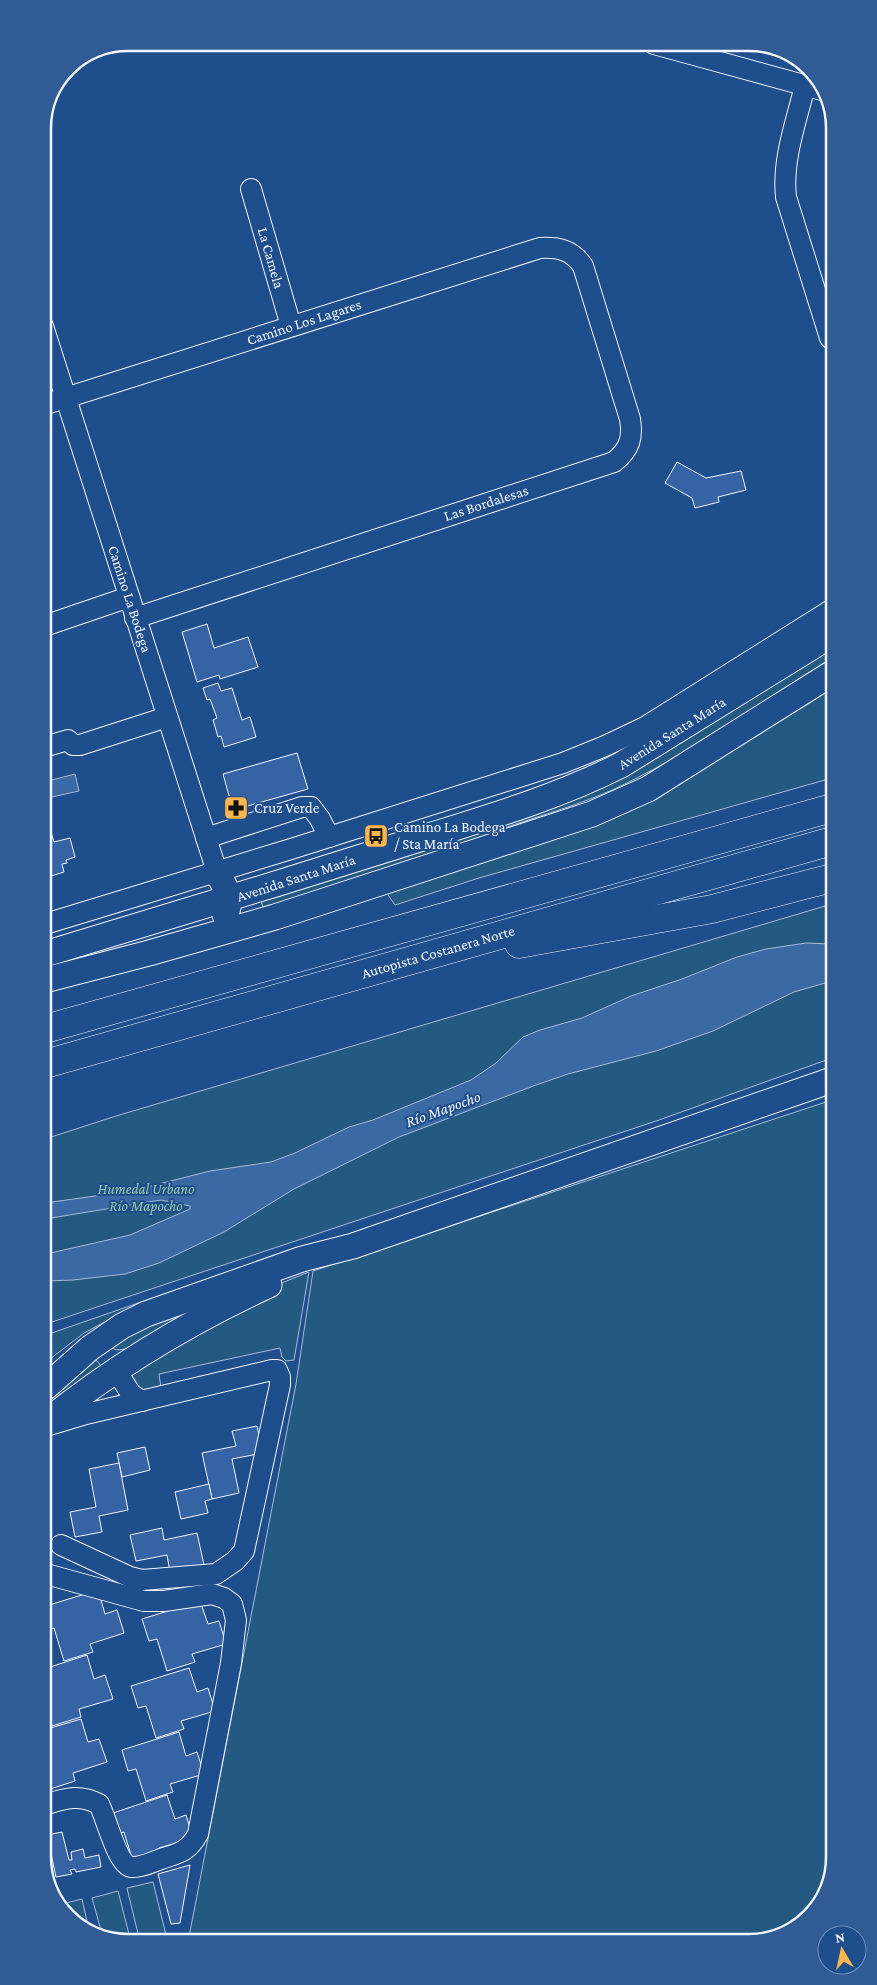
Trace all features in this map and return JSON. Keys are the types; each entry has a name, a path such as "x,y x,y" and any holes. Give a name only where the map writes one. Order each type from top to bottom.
{"highway":[{"path":"674,853 826,796"},
{"name":"Autopista Costanera Norte","path":"51,1027 826,810"},
{"name":"Autopista Costanera Norte","path":"51,1062 826,842"},
{"path":"435,952 508,945 632,925 712,909 826,880"}],"main road":[{"name":"Avenida Santa María","path":"51,952 229,900 478,820 588,782 621,765 826,638"},
{"name":"Avenida Santa María","path":"51,978 275,917 555,827 620,803 672,774 826,677"},
{"path":"189,942 215,926 228,909 227,891 217,872"},
{"path":"187,912 205,894 217,872"},
{"path":"51,1383 90,1348 128,1323 166,1306 302,1259 353,1246 826,1082"},
{"path":"51,1418 116,1370 148,1349 221,1308 353,1246"},
{"path":"90,1348 105,1357 116,1370"}],"street":[{"path":"679,51 814,88 786,167 784,182 786,197 826,325"},
{"name":"La Camela","path":"251,189 291,326"},
{"name":"Camino Los Lagares","path":"51,403 540,248 565,249"},
{"name":"Las Bordalesas","path":"135,618 614,462 624,454 632,432 630,419 583,266 576,257 565,249"},
{"name":"Camino La Bodega","path":"51,351 217,872"},
{"path":"51,624 129,597"},
{"name":"Avenida Santa María","path":"51,922 563,763 645,727 826,613"},
{"path":"51,745 68,740 73,745 80,745 168,717"},
{"path":"206,838 302,807 312,808 329,837"},
{"path":"116,1370 132,1394 142,1401"},
{"path":"51,1425 272,1370 277,1370 280,1377 280,1385 244,1551 222,1571 209,1576 142,1580 130,1577 61,1545"},
{"path":"51,1575 144,1602 212,1594 224,1598 232,1604 236,1620 231,1663 198,1834 192,1844 184,1851 139,1866 130,1867 118,1856 105,1815 99,1804 81,1797 67,1798 51,1803"}],"green space":[{"path":"826,648 826,664 757,709 706,739 613,789 498,830 497,834 263,908 261,900 563,804"},
{"path":"826,687 826,780 479,878 395,905 386,892 561,836"},
{"name":"Humedal Urbano Río Mapocho","path":"826,906 826,1060 659,1120 51,1322 51,1137 116,1116"},
{"path":"826,1102 826,1856 820,1886 807,1907 795,1918 773,1930 748,1934 190,1934 296,1384 313,1271"},
{"path":"309,1272 294,1360 286,1361 282,1357 280,1348 159,1374 161,1388 147,1390 138,1389 125,1370 281,1289 279,1284"},
{"path":"144,1301 84,1333 51,1358 51,1333"},
{"path":"209,1302 175,1319 127,1349 116,1350 108,1345 109,1342"},
{"path":"95,1359 105,1370 51,1408 51,1399"},
{"path":"153,1882 166,1934 138,1934 127,1888"},
{"path":"118,1891 129,1934 100,1929 92,1898"},
{"path":"82,1899 87,1921 74,1911 67,1903"}],"water":[{"path":"75,774 79,791 52,797 51,780"},
{"name":"Río Mapocho","path":"806,943 826,944 826,983 794,992 713,1031 656,1051 568,1074 399,1137 294,1189 224,1232 159,1263 125,1274 51,1281 51,1253 130,1235 190,1209 190,1206 161,1200 51,1218 51,1202 131,1191 210,1171 271,1162 295,1153 349,1127 373,1120 471,1080 496,1063 523,1037 582,1018 631,996 682,979 737,957 766,949"}],"building":[{"path":"677,462 706,478 741,471 746,490 718,497 719,502 695,508 692,498 665,483"},
{"path":"207,624 214,648 248,637 258,667 220,679 219,675 197,682 182,632"},
{"path":"218,683 221,691 232,688 242,720 250,717 256,737 224,747 221,736 218,737 213,720 217,718 210,699 207,700 203,688"},
{"path":"297,753 308,789 233,810 223,774"},
{"path":"51,832 54,842 70,838 75,857 66,860 67,863 62,864 64,872 51,876"},
{"path":"257,1426 263,1453 232,1459 239,1493 212,1499 202,1453 236,1446 232,1431"},
{"path":"145,1447 150,1470 122,1477 117,1453"},
{"path":"119,1463 128,1510 99,1516 102,1532 75,1537 70,1512 96,1507 89,1469"},
{"path":"209,1484 212,1499 205,1501 208,1513 181,1519 175,1492"},
{"path":"162,1528 164,1540 197,1533 204,1565 170,1572 167,1555 136,1561 130,1535"},
{"path":"98,1590 105,1614 117,1610 124,1633 90,1644 93,1652 64,1661 54,1628 51,1629 51,1604"},
{"path":"200,1601 208,1624 219,1621 226,1644 192,1654 195,1662 167,1671 157,1639 149,1641 142,1619"},
{"path":"87,1655 94,1679 105,1675 113,1699 79,1709 81,1717 52,1726 51,1667"},
{"path":"189,1668 197,1692 208,1688 215,1711 181,1721 184,1729 156,1738 146,1706 138,1708 131,1686"},
{"path":"81,1719 88,1742 99,1739 107,1762 73,1773 75,1781 51,1789 51,1728"},
{"path":"179,1732 186,1756 197,1752 204,1774 170,1784 173,1792 146,1801 136,1769 128,1771 122,1750"},
{"path":"167,1795 175,1819 186,1815 193,1838 159,1848 161,1856 134,1865 124,1832 116,1835 110,1814"},
{"path":"62,1832 69,1860 72,1860 71,1852 83,1849 85,1858 99,1855 101,1867 76,1872 75,1869 70,1870 72,1874 56,1877 51,1854 51,1834"},
{"path":"190,1865 180,1923 171,1924 158,1874"}],"place":[{"name":"Cruz Verde","path":"236,808"},
{"name":"Camino La Bodega / Sta María","path":"376,836"}]}
